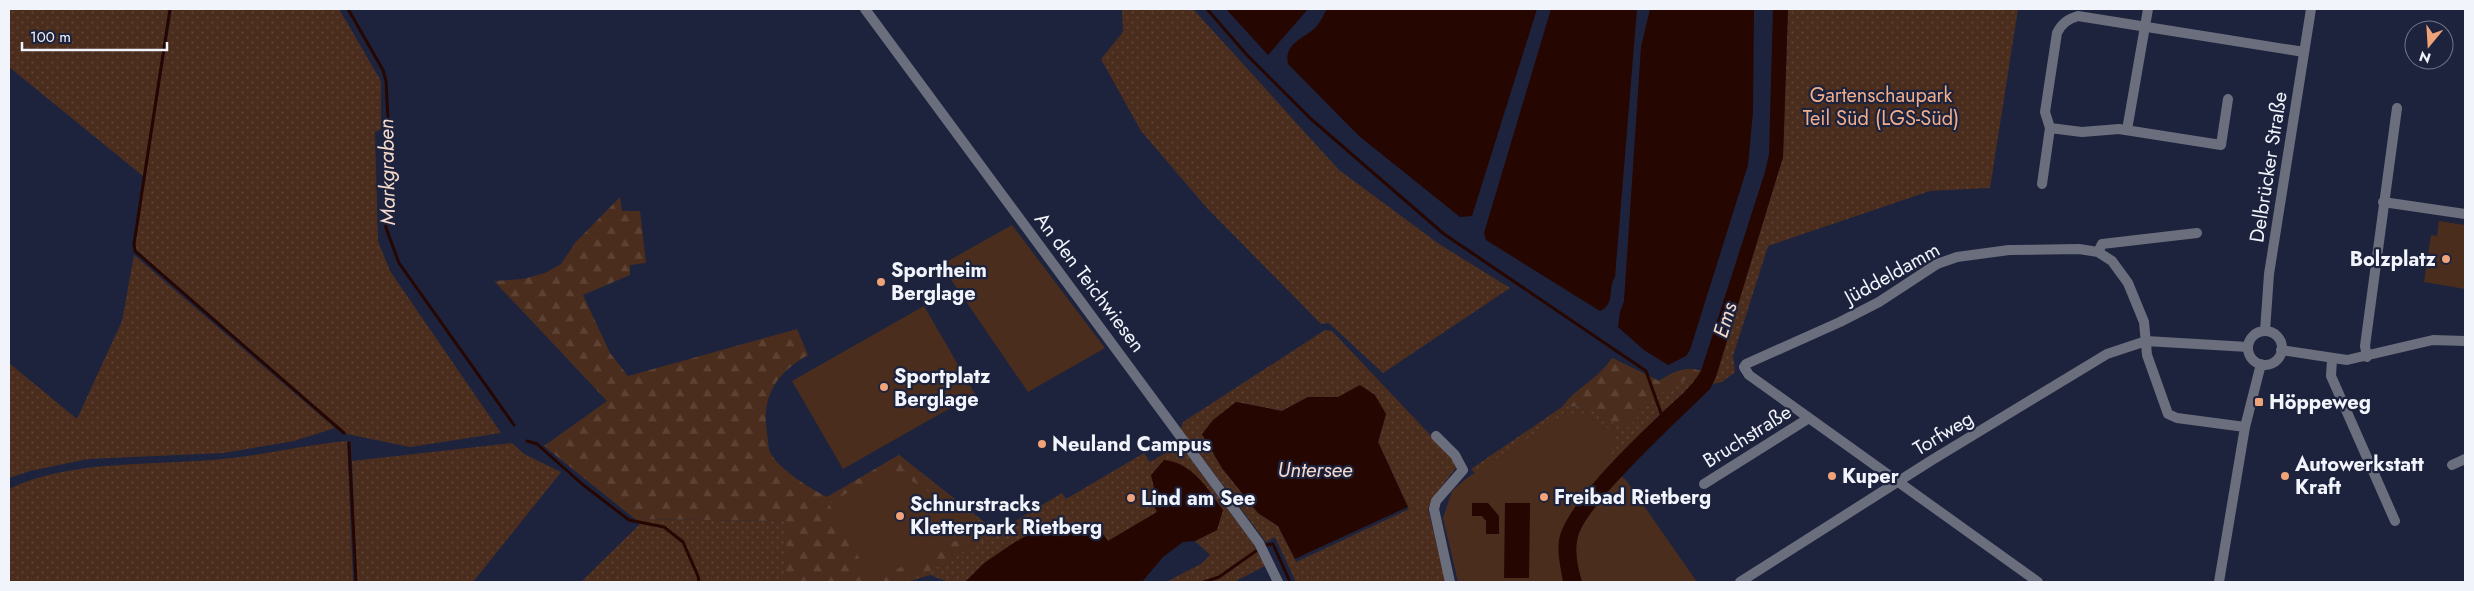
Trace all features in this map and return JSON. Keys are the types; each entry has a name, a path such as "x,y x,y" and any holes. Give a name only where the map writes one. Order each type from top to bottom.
{"street":[{"name":"An den Teichwiesen","path":"865,9 1253,535 1278,582"},
{"path":"2127,130 2148,9"},
{"name":"Delbrücker Straße","path":"2265,331 2269,274 2311,9"},
{"path":"2042,184 2050,128 2045,112 2058,33 2061,25 2078,16 2304,52"},
{"path":"2050,128 2082,132 2127,130 2221,145 2228,99"},
{"path":"2367,357 2365,346 2397,108"},
{"path":"2383,202 2465,214"},
{"path":"2197,233 2102,244 2098,252 2112,261 2128,283 2144,322 2147,355 2168,414 2177,418 2245,427"},
{"name":"Jüddeldamm","path":"1744,367 1750,361 1871,306 1921,274 1957,257 2033,249 2079,248 2098,252"},
{"path":"2265,331 2275,335 2281,345 2281,350 2280,356 2272,363 2261,364 2253,360 2248,347 2252,337 2265,331"},
{"path":"2281,350 2347,360 2367,357 2432,340 2465,341"},
{"name":"Torfweg","path":"1740,582 1898,481 2108,354 2146,341 2248,347"},
{"path":"2332,358 2331,376 2395,521"},
{"path":"2219,582 2245,427 2261,364"},
{"name":"Bruchstraße","path":"1744,367 1749,375 2038,582"},
{"name":"Bruchstraße","path":"1704,484 1809,418"},
{"path":"1436,436 1455,455 1463,470 1436,501 1434,509 1450,582"},
{"path":"2452,465 2465,459"}],"green space":[{"path":"9,9 169,9 143,176 9,67"},
{"path":"172,9 339,9 381,81 381,129 375,132 378,241 390,271 501,433 410,447 347,434 134,248"},
{"path":"1122,9 1193,9 1339,170 1439,244 1510,288 1383,373 1329,323 1321,324 1207,208 1141,131 1101,59 1123,32"},
{"name":"Gartenschaupark Teil Süd (LGS-Süd)","path":"1788,9 2018,9 1990,188 1930,191 1768,246 1733,356 1735,372 1722,382 1713,384 1783,157"},
{"path":"620,197 622,211 640,211 646,263 630,265 630,275 583,295 610,353 628,376 797,329 808,355 779,378 773,387 766,408 769,450 780,465 804,484 827,497 899,455 996,533 930,571 909,577 903,582 786,582 787,521 635,519 544,446 607,401 494,281 523,279 545,273 561,264 575,243"},
{"name":"Bolzplatz","path":"2439,221 2465,225 2465,289 2424,282 2431,235 2437,236"},
{"path":"1012,225 1105,348 1028,392 941,265"},
{"path":"134,255 335,428 294,441 223,453 88,459 30,471 9,478 9,363 77,419 122,321"},
{"name":"Sportplatz Berglage","path":"924,306 975,394 843,469 792,381"},
{"path":"1325,330 1332,331 1452,458 1456,468 1432,499 1428,509 1446,582 1296,582 1275,537 1266,542 1181,429 1183,422","holes":["1308,397 1338,397 1386,414 1378,442 1408,507 1295,559 1278,526 1258,513 1222,468 1202,434 1236,402 1282,411"]},
{"path":"1612,358 1659,381 1684,369 1701,371 1693,385 1661,413 1610,467 1565,414 1476,474 1471,469 1562,407 1582,406"},
{"path":"1612,358 1659,381 1684,369 1701,371 1697,377 1677,384 1659,396 1629,428 1622,427 1582,406 1562,407 1600,372"},
{"name":"Freibad Rietberg","path":"1582,413 1615,432 1610,467 1626,480 1697,582 1458,582 1443,518 1452,491 1467,478 1565,414"},
{"path":"347,441 353,582 9,582 9,489 33,479 85,468 222,459"},
{"path":"512,443 524,454 561,472 473,582 357,582 352,461"},
{"path":"1180,445 1252,542 1265,566 1234,582 1166,582 1201,564 1210,555 1195,541 1217,530 1151,475 1154,487 1150,499 1158,512 1108,541 1072,530 1059,518 1010,546 966,581 948,582 930,575 908,582 581,582 640,524 635,519 787,521 899,455 997,532 1062,493 1066,499 1144,453 1150,462"},
{"name":"Schnurstracks Kletterpark Rietberg","path":"890,467 937,497 980,529 872,581 829,504"}],"water":[{"path":"1226,9 1308,9 1268,55"},
{"path":"1327,9 1537,9 1472,216 1460,217 1359,136 1288,64 1287,57 1291,47 1316,27"},
{"path":"1551,9 1637,9 1615,277 1610,300 1605,308 1600,311 1486,240 1484,233"},
{"path":"1650,9 1754,9 1753,112 1748,165 1690,350 1686,356 1668,365 1644,350 1618,327 1624,301 1641,47"},
{"name":"Ems","path":"1773,9 1788,9 1783,157 1716,377 1710,389 1636,462 1597,505 1584,523 1578,537 1576,548 1577,560 1582,582 1563,582 1559,556 1559,540 1564,526 1574,509 1602,473 1688,388 1701,371 1765,172 1769,154"},
{"name":"Untersee","path":"1360,385 1375,395 1386,414 1378,442 1408,507 1295,559 1278,526 1258,513 1222,468 1202,434 1213,420 1236,402 1282,411 1308,397 1338,397"},
{"path":"1164,460 1174,462 1191,471 1205,485 1223,510 1217,530 1195,541 1183,542 1163,557 1142,582 952,582 966,581 984,563 1015,542 1059,518 1078,532 1101,531 1108,541 1157,512 1150,499 1154,487 1151,475"},
{"path":"1472,503 1488,503 1499,516 1499,534 1486,534 1486,521 1482,516 1472,516"},
{"path":"1505,503 1530,503 1529,578 1504,578"}],"pier":[{"path":"1408,507 1409,509 1296,562 1295,559"}],"waterway":[{"path":"170,9 134,244 135,251 344,433"},
{"name":"Markgraben","path":"348,9 383,70 386,81 388,119 385,169 386,228 399,263 514,425"},
{"path":"1207,9 1247,55 1311,119 1444,234 1646,371 1662,416"},
{"name":"Markgraben","path":"527,441 537,444 582,484 629,520 664,527 683,542 699,582"},
{"path":"349,443 356,582"},
{"name":"Markgraben","path":"1266,545 1273,544 1290,582"},
{"name":"Markgraben","path":"1204,582 1219,577 1256,551"}],"place":[{"name":"Bolzplatz","path":"2446,259"},
{"name":"Sportheim Berglage","path":"881,282"},
{"name":"Sportplatz Berglage","path":"884,387"},
{"name":"Höppeweg","path":"2259,402"},
{"name":"Neuland Campus","path":"1042,444"},
{"name":"Kuper","path":"1832,476"},
{"name":"Autowerkstatt Kraft","path":"2285,476"},
{"name":"Freibad Rietberg","path":"1544,497"},
{"name":"Lind am See","path":"1131,498"},
{"name":"Schnurstracks Kletterpark Rietberg","path":"900,516"}]}
